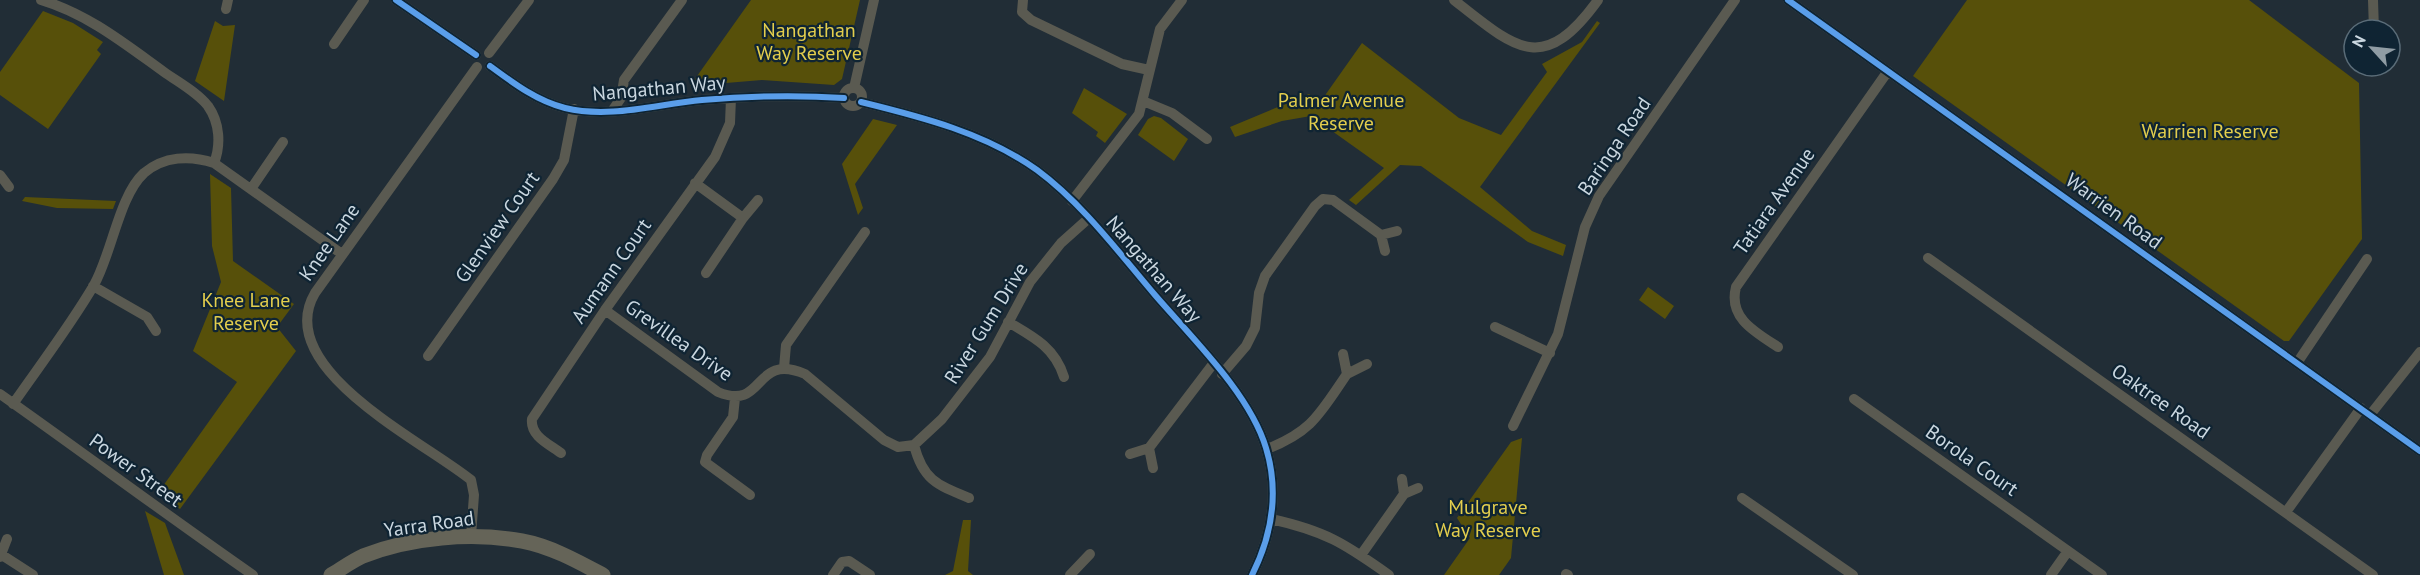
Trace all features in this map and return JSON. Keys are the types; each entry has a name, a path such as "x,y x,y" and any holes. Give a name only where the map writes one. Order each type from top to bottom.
{"main road":[{"name":"Yarra Road","path":"331,575 362,556 408,544 471,536 525,541 560,554 603,575"}],"street":[{"path":"41,0 77,13 103,28 207,105 218,132 218,151 214,163"},
{"path":"334,44 364,0"},
{"path":"396,0 476,55"},
{"path":"489,53 529,0"},
{"path":"612,111 621,98 624,80 682,0"},
{"path":"854,88 874,0"},
{"path":"1023,0 1022,12 1030,20 1122,64 1149,70"},
{"path":"1072,201 1134,122 1143,101 1162,23 1182,0"},
{"path":"1454,0 1511,42 1528,47 1548,46 1564,39 1578,27 1599,0"},
{"name":"Baringa Road","path":"1513,426 1550,353 1565,311 1585,227 1599,196 1735,0"},
{"name":"Warrien Road","path":"1788,0 2420,451"},
{"path":"2373,0 2374,18"},
{"path":"483,51 489,53 492,61 490,66 482,69 477,67 474,60 476,55 483,51"},
{"name":"Nangathan Way","path":"490,66 516,85 541,99 574,109 612,111 731,98 844,98"},
{"name":"Knee Lane","path":"471,536 474,495 471,480 341,385 314,351 305,326 308,304 477,67"},
{"name":"Tatiara Avenue","path":"1778,347 1741,319 1735,308 1736,287 1888,71"},
{"path":"854,88 861,93 861,102 851,106 844,98 846,90 854,88"},
{"name":"Aumann Court","path":"561,453 536,435 531,427 532,419 605,310 715,157 730,123 731,98"},
{"path":"1143,101 1172,113 1207,139"},
{"name":"Nangathan Way","path":"861,102 961,130 997,146 1037,171 1089,218 1243,399 1258,424 1267,449 1273,486 1271,519 1265,546 1252,575"},
{"name":"Glenview Court","path":"428,356 553,179 564,160 574,109"},
{"path":"251,189 283,142"},
{"path":"13,404 93,286 109,255 129,194 146,172 173,159 202,159 214,163 342,254"},
{"path":"0,175 9,187"},
{"path":"695,183 743,218"},
{"path":"1221,374 1246,345 1255,328 1259,293 1265,276 1315,206 1323,199 1333,200 1381,235 1385,251"},
{"path":"706,273 758,200"},
{"name":"River Gum Drive","path":"914,444 934,427 963,395 990,357 1043,264 1089,218"},
{"path":"1381,235 1397,231"},
{"path":"784,368 786,345 865,232"},
{"name":"Oaktree Road","path":"1928,258 2373,575"},
{"path":"2297,363 2367,259"},
{"path":"93,286 151,313 156,331"},
{"name":"Grevillea Drive","path":"605,310 718,392 735,398"},
{"path":"1008,322 1035,337 1051,351 1059,362 1064,378"},
{"path":"1495,327 1550,353"},
{"path":"2286,512 2366,412 2420,352"},
{"path":"1343,354 1347,374"},
{"path":"1130,454 1149,448 1213,364"},
{"path":"1267,449 1296,437 1306,429 1347,374 1366,364"},
{"path":"750,495 705,462 707,455 733,417 735,398 752,392 765,374 784,368 805,374 884,440 898,447 914,444 922,471 930,479 969,498"},
{"name":"Power Street","path":"0,394 164,509 189,532 252,575"},
{"name":"Borola Court","path":"1854,399 2102,575"},
{"path":"1149,448 1153,468"},
{"path":"1402,479 1404,494"},
{"path":"1361,555 1404,494 1418,488"},
{"path":"1742,498 1853,575"},
{"path":"1271,519 1321,532 1361,555 1389,575"},
{"path":"6,539 1,556 33,575"},
{"path":"2051,575 2068,551"},
{"path":"1070,575 1090,554"},
{"path":"833,575 842,562 849,561 870,575"}],"green space":[{"name":"Nangathan Way Reserve","path":"751,0 860,0 842,79 834,85 762,80 690,86"},
{"name":"Warrien Reserve","path":"1967,0 2249,0 2342,70 2342,78 2352,78 2359,83 2362,239 2289,341 2284,341 1913,76"},
{"path":"43,11 73,23 103,42 97,50 101,54 48,129 0,95 0,72"},
{"path":"215,21 223,26 235,25 224,101 195,81"},
{"name":"Palmer Avenue Reserve","path":"1597,21 1600,23 1480,187 1532,231 1566,245 1563,256 1528,242 1421,166 1400,165 1356,205 1349,200 1384,168 1311,116 1282,121 1235,137 1230,127 1309,94 1321,101 1362,43 1459,118 1501,135 1547,72 1542,64 1582,42"},
{"path":"1084,88 1127,114 1105,143 1096,136 1098,132 1072,113"},
{"path":"1154,116 1161,118 1188,139 1174,161 1138,135 1148,119"},
{"path":"873,119 897,125 855,184 863,208 858,215 842,164"},
{"name":"Knee Lane Reserve","path":"210,174 231,188 233,261 294,304 277,327 296,351 180,509 158,493 237,382 193,351 221,282 212,246"},
{"path":"25,197 116,201 113,209 57,208 22,201"},
{"path":"1648,287 1674,306 1665,319 1639,300"},
{"name":"Mulgrave Way Reserve","path":"1522,438 1511,558 1499,575 1444,575 1470,538 1457,518 1511,442"},
{"path":"145,511 165,523 184,575 164,575"},
{"path":"963,520 971,520 968,571 973,575 945,575 953,571"}],"cycle path":[{"path":"396,0 476,55"},
{"path":"1788,0 2420,451"},
{"path":"490,66 516,85 545,101 582,111 634,110 702,100 737,98 790,96 844,98"},
{"path":"861,102 930,120 975,136 1037,170 1085,213 1218,367 1247,407 1258,428 1270,464 1273,497 1269,529 1252,575"}]}
